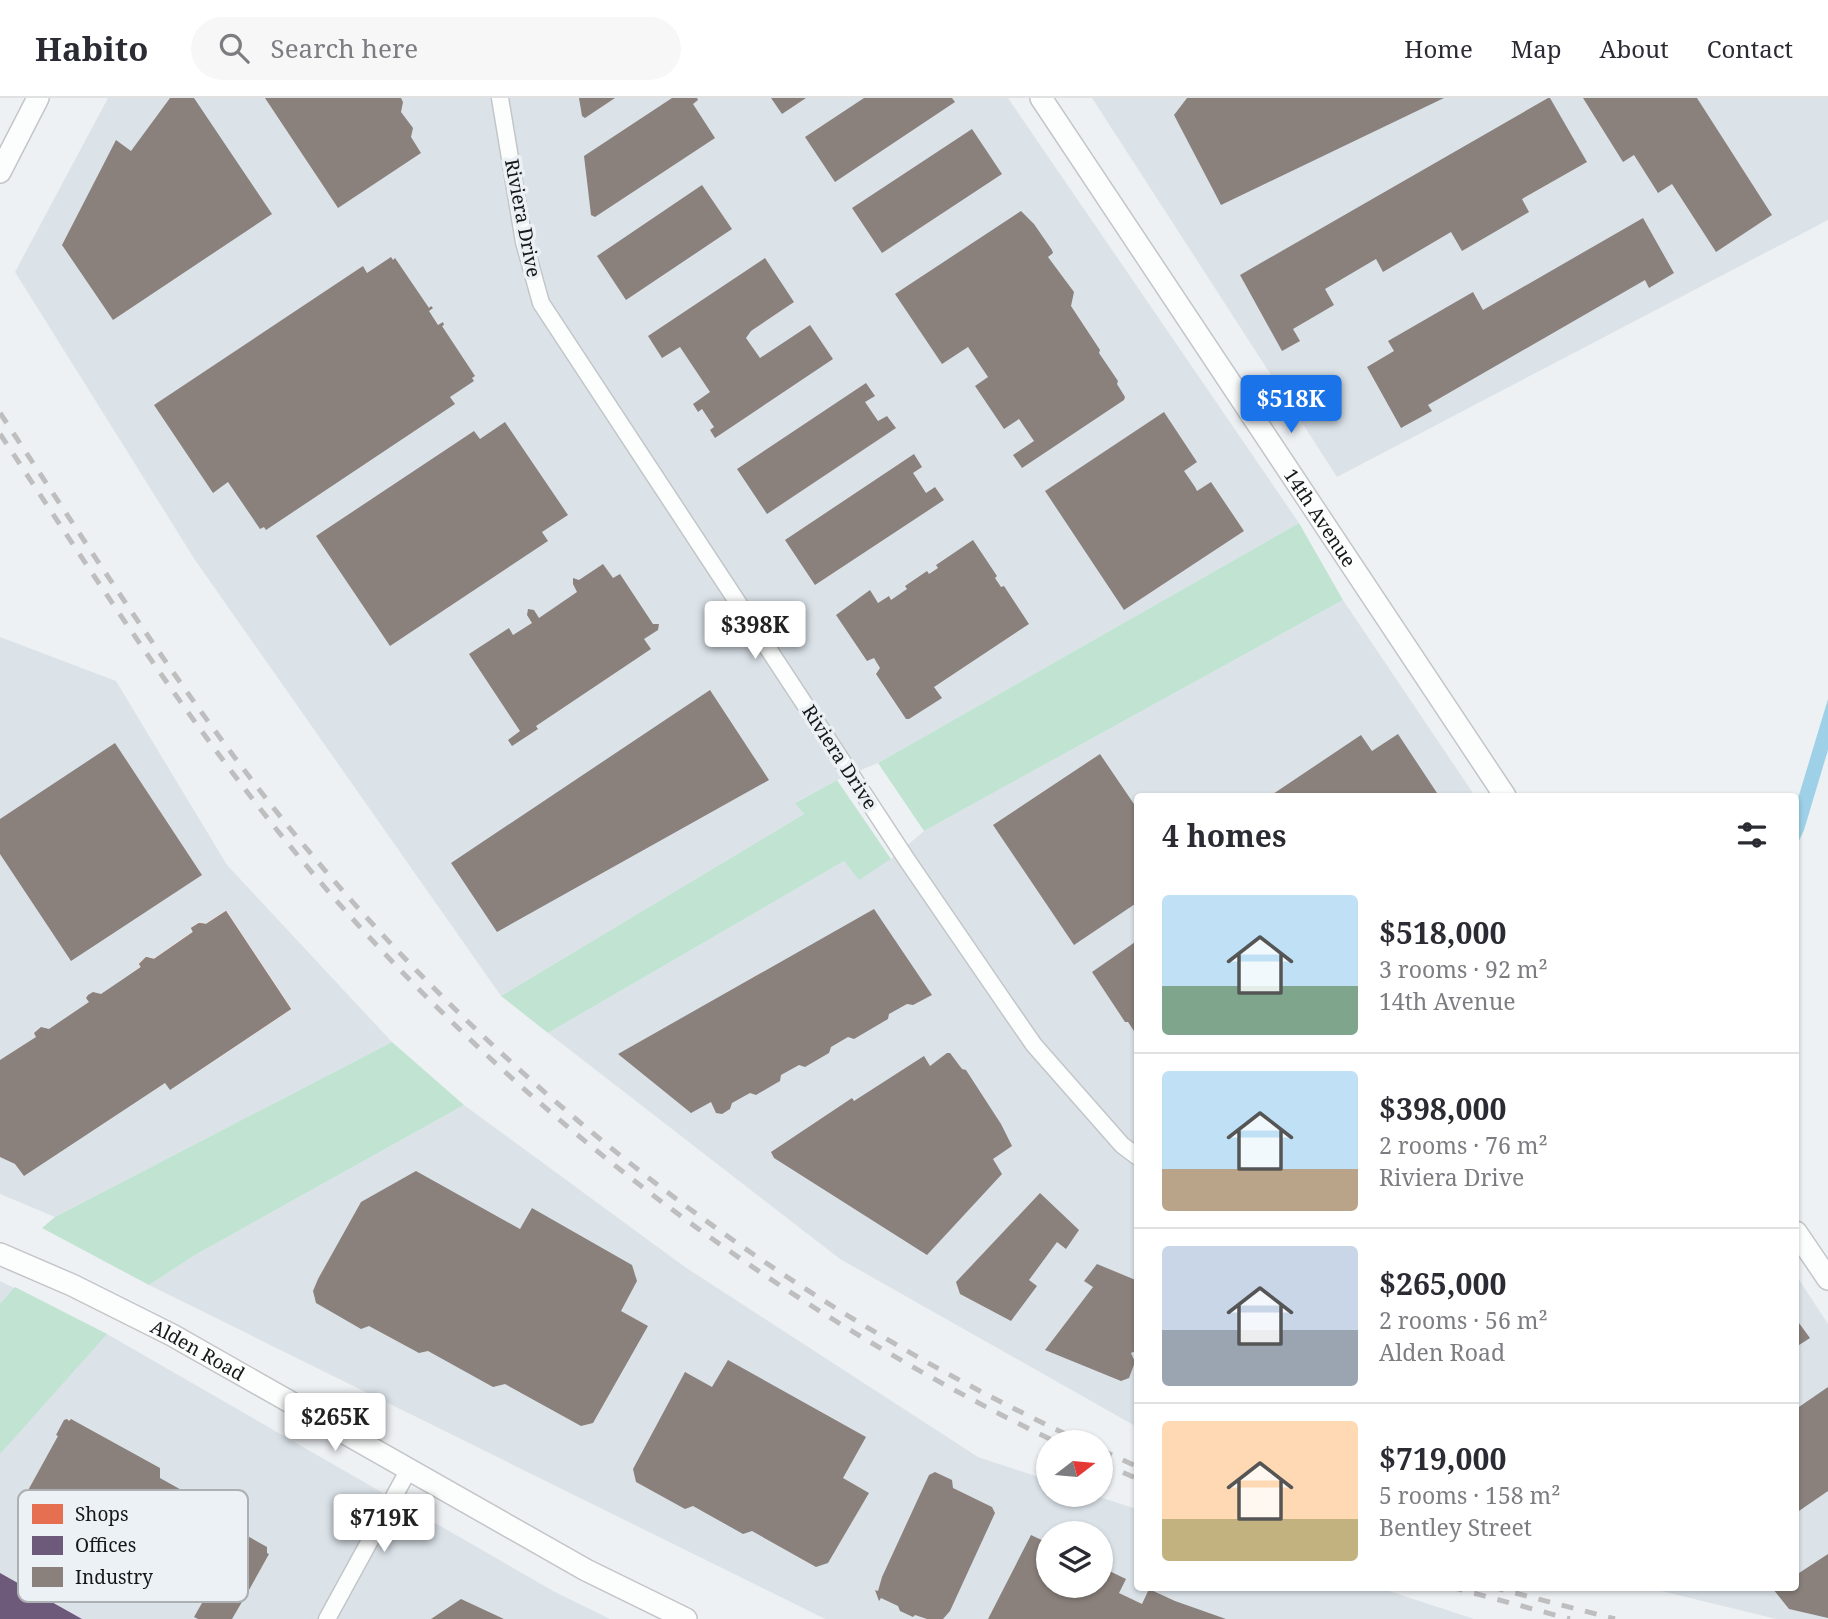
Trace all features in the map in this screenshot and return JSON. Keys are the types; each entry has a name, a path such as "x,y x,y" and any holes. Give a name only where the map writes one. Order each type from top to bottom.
{"main road":[{"path":"0,172 38,98"},
{"name":"14th Avenue","path":"1041,98 1503,793"},
{"path":"1799,1236 1828,1279"},
{"name":"Alden Road","path":"0,1254 72,1285 172,1335 586,1570 686,1619"}],"street":[{"name":"Riviera Drive","path":"500,98 524,242 541,303 911,865 1034,1045 1122,1145 1134,1154"},
{"path":"327,1619 408,1471"}],"shaded area":[{"path":"108,98 1008,98 1299,523 878,763 837,780 796,802 804,814 501,996 195,560 15,272"},
{"path":"1092,98 1828,98 1828,220 1337,477"},
{"path":"1343,600 1473,793 1134,793 1134,1425 840,1259 548,1033 844,861 859,879 891,859 924,831"},
{"path":"0,637 116,681 227,865 392,1042 55,1217 0,1194"},
{"path":"464,1105 685,1267 978,1457 1036,1476 1036,1507 1113,1507 1113,1501 1134,1508 1134,1591 1389,1591 1474,1619 825,1619 149,1285 195,1255"},
{"path":"1799,1280 1828,1324 1828,1619 1776,1619 1661,1591 1799,1591"},
{"path":"0,1281 107,1334 555,1592 610,1619 0,1619"}],"green space":[{"path":"1299,523 1343,600 924,831 878,763"},
{"path":"837,780 891,859 859,880 844,861 548,1033 501,996 804,814 795,803"},
{"path":"392,1042 464,1105 195,1255 149,1285 42,1228 55,1217"},
{"path":"15,1287 107,1334 0,1454 0,1304"}],"water":[{"path":"1828,699 1828,750 1799,841 1799,795"}],"building: Shops":[{"path":"226,911 291,1009 183,1081 117,984 141,967 139,964 146,957 154,959 193,932 191,928 199,923 206,924"}],"building: Offices":[{"path":"0,1573 18,1583 18,1602 52,1602 82,1619 0,1619"}],"building: Industry":[{"path":"170,98 194,98 272,214 113,320 62,245 116,140 131,151"},
{"path":"265,98 401,98 401,112 413,128 411,137 421,153 338,208"},
{"path":"579,98 615,98 585,118 582,116"},
{"path":"672,98 697,98 693,104 715,138 595,217 591,215 584,156"},
{"path":"771,98 806,98 782,114"},
{"path":"864,98 952,98 955,102 835,182 805,137"},
{"path":"1187,98 1444,98 1221,205 1174,115"},
{"path":"1548,98 1587,162 1522,199 1529,212 1462,251 1451,232 1383,272 1376,259 1325,289 1334,305 1293,329 1300,341 1282,351 1240,275"},
{"path":"1583,98 1697,98 1772,215 1716,252 1672,184 1658,193 1634,155 1623,162"},
{"path":"972,129 1002,174 882,253 852,208"},
{"path":"702,185 732,229 626,300 597,256"},
{"path":"1021,211 1052,250 1053,253 1048,257 1074,292 1071,306 1100,350 1099,353 1118,381 1117,384 1125,397 1022,468 1013,455 1034,441 1019,419 1004,429 975,386 988,377 968,347 942,364 895,294"},
{"path":"1643,218 1674,273 1649,288 1645,280 1428,405 1432,411 1401,428 1367,367 1394,351 1388,341 1473,292 1483,310"},
{"path":"391,257 393,260 395,258 429,308 433,308 429,311 438,325 443,322 442,326 475,376 472,378 474,381 450,397 455,404 266,530 264,527 260,529 228,482 213,493 154,405 363,266 367,273"},
{"path":"765,258 794,302 751,331 746,338 760,358 810,325 833,359 715,438 710,430 714,427 702,409 698,412 693,404 710,392 680,347 662,358 648,336"},
{"path":"866,383 875,396 865,402 878,421 887,416 896,428 767,514 737,469"},
{"path":"1164,412 1197,462 1184,471 1197,491 1211,482 1244,531 1124,610 1045,491"},
{"path":"505,422 568,515 542,532 548,541 390,646 316,536 474,431 480,439"},
{"path":"914,454 922,467 913,473 926,493 935,487 944,500 815,585 785,540"},
{"path":"973,540 997,576 995,578 1001,587 1004,586 1029,624 934,687 942,698 906,719 876,674 880,668 874,658 867,661 836,615 870,590 878,603 889,596 891,600 907,589 905,586 927,571 929,574 938,568 936,565"},
{"path":"603,564 613,578 620,574 653,624 659,624 658,630 644,639 651,649 536,726 538,729 512,746 508,740 520,731 469,654 509,628 513,635 532,623 527,615 528,609 534,610 539,618 577,592 573,578 579,580"},
{"path":"710,690 769,780 497,932 451,863"},
{"path":"1398,734 1437,793 1274,793 1361,735 1372,751"},
{"path":"115,743 202,875 71,961 0,854 0,819"},
{"path":"1100,754 1134,804 1134,905 1074,945 993,825"},
{"path":"874,909 932,995 889,1014 888,1019 854,1039 848,1037 831,1047 829,1053 805,1067 799,1065 781,1075 780,1081 756,1095 750,1093 732,1103 730,1109 722,1114 716,1113 711,1102 691,1113 618,1054"},
{"path":"226,911 291,1009 170,1090 165,1083 24,1176 15,1164 0,1157 0,1060 36,1037 34,1033 41,1027 49,1029 89,1002 86,998 88,995 93,992 101,994 141,967 139,964 146,957 154,959 193,932 191,928 199,923 206,924"},
{"path":"1134,943 1134,1031 1128,1022 1125,1022 1092,972"},
{"path":"947,1053 966,1070 1012,1146 993,1159 1002,1174 927,1255 774,1158 771,1152 852,1098 854,1101 924,1056 930,1066"},
{"path":"416,1171 520,1229 532,1208 632,1265 637,1281 621,1311 648,1326 593,1423 581,1426 505,1384 493,1387 428,1351 419,1353 369,1326 361,1329 316,1303 313,1291 318,1279 361,1202"},
{"path":"1040,1193 1079,1230 1066,1249 1057,1242 1029,1280 1037,1286 1011,1321 960,1294 956,1282"},
{"path":"1097,1264 1134,1279 1134,1352 1131,1353 1134,1365 1129,1378 1121,1381 1045,1350 1093,1287 1084,1281"},
{"path":"1799,1323 1810,1338 1799,1345"},
{"path":"728,1360 866,1437 843,1478 869,1493 828,1563 816,1567 752,1531 743,1534 693,1506 685,1509 636,1482 633,1469 685,1372 712,1387"},
{"path":"1828,1387 1828,1491 1799,1511 1799,1407"},
{"path":"71,1419 160,1468 160,1478 181,1490 28,1490 64,1420"},
{"path":"935,1472 952,1480 953,1488 992,1507 995,1513 950,1611 943,1619 927,1619 915,1615 913,1617 881,1598 879,1601 875,1590 878,1591 929,1475"},
{"path":"1031,1535 1036,1537 1036,1598 1113,1598 1113,1573 1126,1579 1119,1593 1142,1604 1148,1591 1153,1591 1226,1619 988,1619"},
{"path":"248,1536 267,1547 269,1554 249,1590"},
{"path":"1828,1554 1828,1618 1789,1609 1775,1591 1799,1591 1799,1573"},
{"path":"461,1599 504,1619 431,1619"},
{"path":"203,1602 242,1602 232,1619 194,1617"}],"railway":[{"path":"0,413 139,623 249,776 351,900 418,972 488,1041 637,1169 716,1228 797,1283 929,1364 1058,1430"},
{"path":"0,434 134,635 240,782 358,925 445,1015 536,1100 633,1180 733,1254 838,1322 945,1385 1036,1432"},
{"path":"1113,1456 1134,1465"},
{"path":"1113,1468 1134,1477"},
{"path":"1466,1591 1570,1619"},
{"path":"1507,1591 1615,1619"}]}
